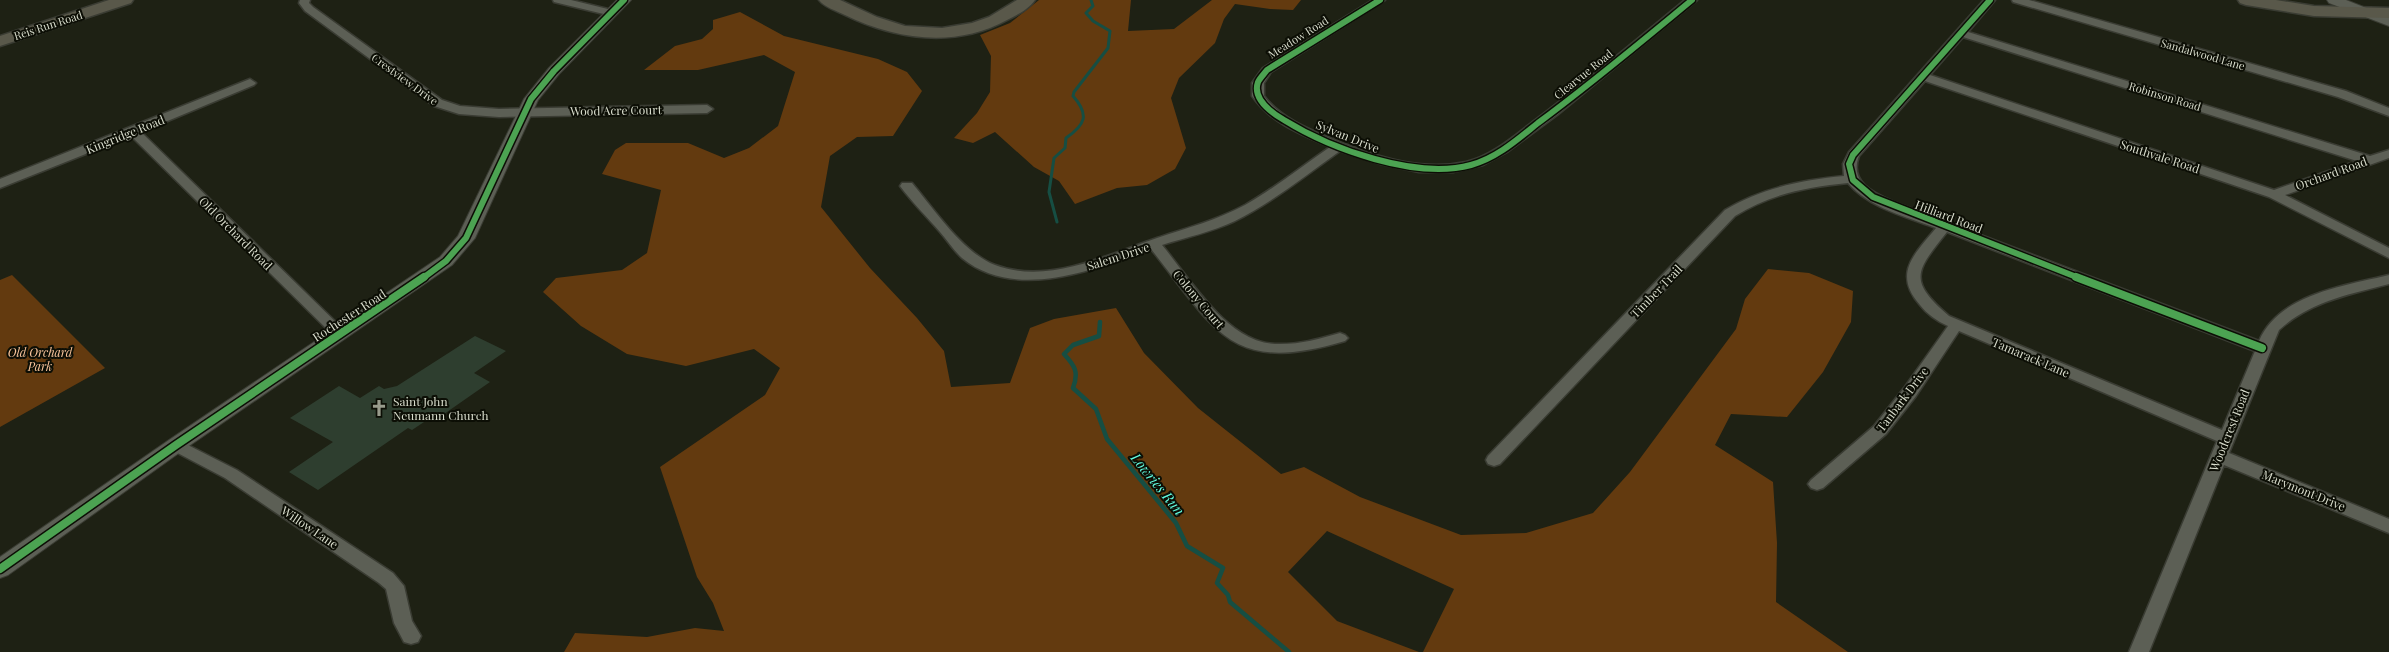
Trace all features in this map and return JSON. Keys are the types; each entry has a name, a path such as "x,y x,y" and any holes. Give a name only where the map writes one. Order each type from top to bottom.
{"main road":[{"name":"Reis Run Road","path":"0,41 125,0"},
{"path":"826,0 886,26 912,32 966,30 985,26 1003,17 1027,0"},
{"path":"2246,0 2314,11 2362,10 2389,12"},
{"path":"2341,0 2389,12"}],"street":[{"name":"Crestview Drive","path":"305,0 304,3 309,9 438,103 472,112 526,112"},
{"path":"558,0 618,6"},
{"name":"Meadow Road","path":"1258,83 1267,70 1275,64 1380,0"},
{"name":"Clearvue Road","path":"1483,160 1502,149 1560,108 1692,0"},
{"path":"1851,179 1848,167 1854,155 1990,0"},
{"name":"Sandalwood Lane","path":"2016,0 2342,94 2389,112"},
{"path":"2334,0 2389,22"},
{"name":"Rochester Road","path":"0,569 176,445 436,270 457,249 470,229 531,99 546,79 618,6"},
{"name":"Robinson Road","path":"1961,33 2368,160"},
{"name":"Southvale Road","path":"1924,77 2274,194 2389,254"},
{"name":"Sylvan Drive","path":"1258,83 1258,96 1268,109 1298,127 1339,146 1381,161 1424,168 1449,168 1483,160"},
{"name":"Kingridge Road","path":"0,184 250,84"},
{"name":"Wood Acre Court","path":"526,112 707,108"},
{"name":"Old Orchard Road","path":"133,131 340,334"},
{"name":"Salem Drive","path":"907,186 967,255 992,270 1009,274 1052,274 1080,268 1154,244 1240,213 1339,146"},
{"name":"Orchard Road","path":"2274,194 2389,154"},
{"name":"Hilliard Road","path":"1851,179 1859,187 1879,200 2262,348"},
{"name":"Timber Trail","path":"1494,460 1730,213 1752,200 1779,190 1851,179"},
{"name":"Tamarack Lane","path":"1944,226 1916,263 1912,278 1917,294 1944,319 2226,438"},
{"name":"Colony Court","path":"1154,244 1216,320 1238,340 1259,347 1283,351 1299,350 1340,338"},
{"name":"Woodcrest Road","path":"2139,652 2262,348 2272,328 2289,311 2300,306 2389,279"},
{"name":"Tanbark Drive","path":"1817,484 1880,430 1910,392 1956,325"},
{"name":"Willow Lane","path":"176,445 231,474 386,578 395,586 403,623 412,636"},
{"name":"Marymont Drive","path":"2219,456 2389,526"}],"green space":[{"path":"1039,0 1131,0 1128,31 1174,29 1212,0 1301,0 1293,10 1235,4 1224,19 1215,43 1179,78 1171,98 1186,148 1175,169 1147,185 1117,188 1075,204 1059,181 1034,167 995,132 973,143 954,138 977,113 990,92 991,56 980,35 1010,23"},
{"path":"740,12 784,36 878,59 907,72 922,91 893,136 857,137 830,156 821,207 870,268 917,318 944,351 951,387 1010,383 1030,328 1054,319 1116,308 1144,353 1198,408 1281,474 1304,467 1360,497 1461,535 1526,533 1593,513 1630,472 1736,329 1745,299 1768,269 1809,273 1853,291 1851,322 1823,372 1787,417 1731,414 1715,445 1773,482 1777,543 1776,602 1848,652 1423,652 1454,589 1327,531 1288,572 1337,621 1419,652 564,652 575,633 647,637 695,628 724,631 713,603 697,577 660,467 765,395 780,368 754,349 686,366 627,354 581,326 543,292 556,278 622,270 647,253 661,190 602,174 615,150 626,143 688,143 724,158 749,148 778,126 795,72 764,55 698,70 644,70 675,46 702,39 713,29 713,20"},
{"name":"Old Orchard Park","path":"12,275 105,368 0,427 0,280"}],"building":[{"name":"Saint John Neumann Church","path":"475,336 506,351 474,373 490,382 434,421 430,418 412,430 408,428 318,490 289,472 333,442 290,418 339,386 360,398 379,386 384,389 397,386"}],"waterway":[{"name":"Lowries Run","path":"1057,222 1049,192 1054,158 1065,148 1066,138 1078,129 1083,119 1082,109 1073,96 1074,92 1108,48 1110,31 1093,21 1086,13 1093,6 1091,0"},
{"name":"Lowries Run","path":"1100,322 1099,336 1073,345 1064,354 1071,362 1076,373 1073,388 1096,409 1107,439 1176,523 1187,546 1223,568 1217,583 1228,595 1230,602 1289,652"}],"cycle path":[{"path":"0,569 176,445 399,295 446,261 466,238 531,99 554,71 624,0"},
{"path":"1380,0 1267,70 1258,83 1258,96 1273,113 1283,120 1337,145 1385,162 1402,166 1436,169 1470,165 1487,159 1503,150 1573,97 1692,0"},
{"path":"1990,0 1853,155 1849,164 1849,173 1853,180 1865,192 1889,205 2262,348"}],"place":[{"name":"Saint John Neumann Church","path":"379,408"}]}
